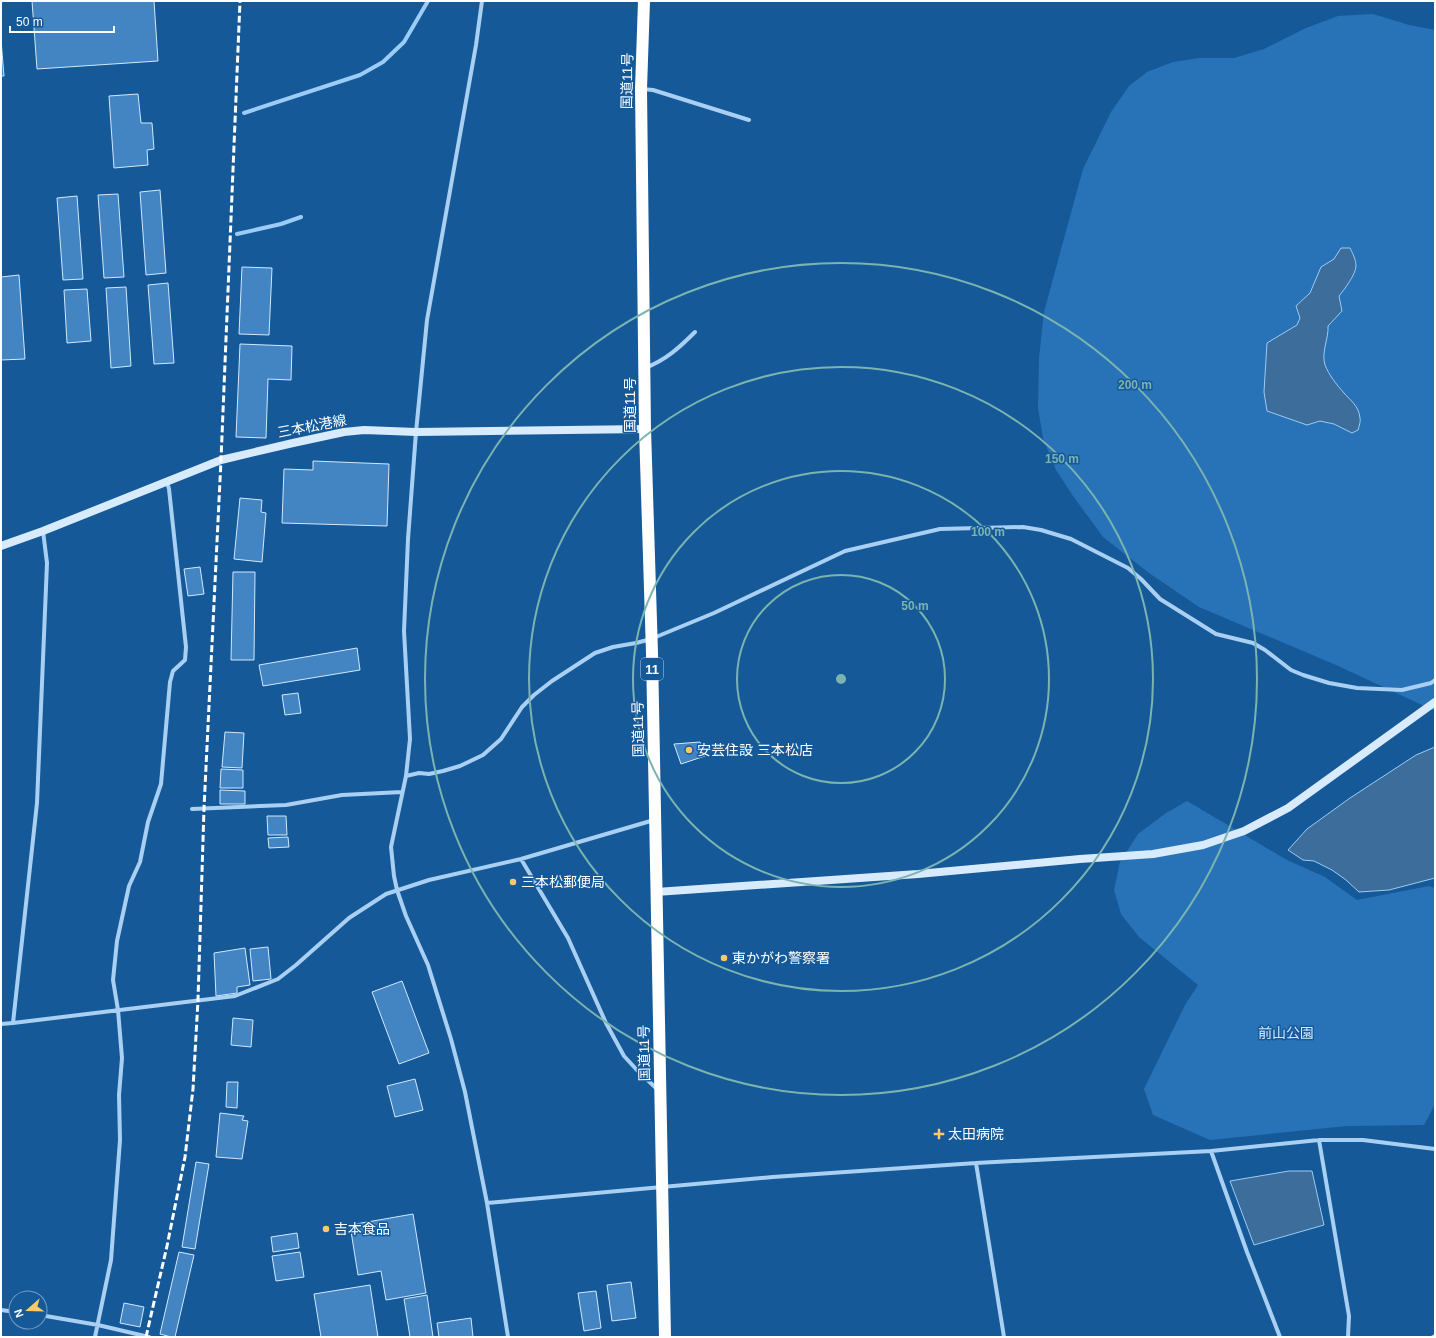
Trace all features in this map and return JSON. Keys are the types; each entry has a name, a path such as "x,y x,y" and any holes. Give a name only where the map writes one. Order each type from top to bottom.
{"highway":[{"name":"国道11号","path":"644,1 641,89 645,429 651,639 665,1337"}],"street":[{"path":"482,1 476,45 427,320 416,432 408,539 404,630 410,738 406,776 391,847 397,890 406,916 428,965 451,1039 465,1092 487,1203 508,1337"},
{"path":"641,89 653,90 749,120"},
{"path":"645,368 658,363 674,352 695,332"},
{"name":"三本松港線","path":"1,546 43,531 221,460 331,435 364,430 416,432 645,429"},
{"path":"95,1337 111,1260 120,1140 119,1095 122,1058 118,1010 113,980 117,941 129,886 140,862 149,816 161,784 170,682 173,671 185,660 186,646 167,482"},
{"path":"406,776 419,773 430,774 473,761 493,747 501,739 522,707 552,681 595,653 613,647 636,644 651,639 714,613 845,550 940,529 1023,527 1041,530 1071,539 1128,568 1160,599 1216,634 1253,643 1265,650 1291,670 1329,683 1356,688 1402,690 1431,683 1435,680"},
{"path":"13,1024 37,803 47,563 43,531"},
{"path":"656,892 910,874 1153,854 1203,845 1244,831 1288,808 1435,702"},
{"path":"192,809 286,804 342,794 402,792"},
{"path":"1,1024 13,1024 235,996 278,979 349,918 386,894 429,880 521,859 654,820"},
{"path":"521,859 568,938 606,1024 624,1056 660,1092"},
{"path":"487,1203 548,1196 661,1188 773,1177 976,1163 1211,1151 1319,1140 1364,1140 1435,1149"},
{"path":"1319,1140 1348,1316 1348,1337"},
{"path":"1211,1151 1246,1252 1280,1337"},
{"path":"976,1163 1004,1337"},
{"path":"48,1316 98,1325 149,1337"}],"green space":[{"path":"1373,14 1409,25 1435,30 1435,711 1336,665 1199,607 1149,573 1103,537 1073,496 1056,470 1043,438 1038,408 1039,358 1044,312 1083,169 1111,112 1129,86 1147,72 1173,62 1199,58 1234,58 1264,49 1306,28 1338,16"},
{"name":"前山公園","path":"1187,801 1287,860 1325,877 1357,900 1429,886 1435,888 1435,1104 1424,1125 1347,1126 1210,1140 1153,1115 1144,1089 1185,1005 1198,985 1139,937 1121,914 1114,890 1120,862 1138,834 1166,813"}],"shaded area":[{"path":"1341,248 1350,248 1355,259 1356,266 1347,286 1339,296 1342,311 1328,326 1324,360 1325,365 1333,379 1358,410 1360,419 1358,430 1352,433 1334,424 1320,421 1307,425 1267,411 1264,392 1267,343 1297,325 1300,318 1296,306 1310,293 1321,267 1334,259"},
{"path":"1435,747 1435,878 1389,890 1359,892 1332,870 1314,861 1303,860 1288,850 1307,829 1350,798 1416,755"},
{"path":"1289,1171 1312,1171 1324,1225 1254,1245 1230,1181"}],"building":[{"path":"32,1 154,1 158,61 37,69"},
{"path":"1,40 4,76 1,76"},
{"path":"138,94 141,123 152,123 154,149 147,150 148,165 114,168 109,96"},
{"path":"160,190 166,273 146,275 140,192"},
{"path":"118,194 124,277 104,278 98,195"},
{"path":"77,196 83,279 63,280 57,198"},
{"path":"242,267 272,268 269,335 239,334"},
{"path":"19,275 25,359 1,360 1,277"},
{"path":"168,283 174,363 154,364 148,285"},
{"path":"126,287 131,366 111,368 106,288"},
{"path":"87,289 91,341 67,343 64,290"},
{"path":"240,344 292,346 291,380 268,379 266,438 236,437"},
{"path":"313,461 389,464 387,526 282,523 284,469 313,470"},
{"path":"240,498 262,500 261,512 266,513 262,562 234,559"},
{"path":"200,567 204,594 188,596 184,569"},
{"path":"233,572 255,572 254,660 231,660"},
{"path":"357,648 360,670 263,686 259,665"},
{"path":"298,693 301,713 285,715 282,695"},
{"path":"225,732 244,733 242,768 222,767"},
{"name":"安芸住設 三本松店","path":"700,742 705,756 681,764 674,744"},
{"path":"221,769 243,770 243,788 220,788"},
{"path":"220,790 245,791 245,804 220,804"},
{"path":"267,816 286,816 287,835 268,835"},
{"path":"288,837 289,847 269,848 268,838"},
{"path":"268,947 271,979 253,981 250,949"},
{"path":"245,948 250,985 237,987 237,993 216,996 214,953"},
{"path":"402,981 429,1053 399,1064 372,992"},
{"path":"233,1018 253,1020 251,1047 231,1045"},
{"path":"415,1079 423,1110 395,1117 387,1086"},
{"path":"227,1082 238,1082 237,1108 226,1107"},
{"path":"220,1113 244,1116 242,1120 248,1121 242,1159 216,1157"},
{"path":"196,1162 209,1164 195,1249 182,1247"},
{"path":"413,1214 426,1293 386,1300 381,1271 358,1275 350,1225"},
{"path":"297,1233 299,1248 273,1252 271,1237"},
{"path":"179,1252 194,1255 175,1337 171,1337 160,1334"},
{"path":"300,1252 304,1277 276,1281 272,1256"},
{"path":"631,1282 636,1318 612,1321 607,1285"},
{"path":"370,1285 378,1337 321,1337 314,1294"},
{"path":"596,1291 601,1328 584,1331 578,1293"},
{"path":"427,1295 433,1337 410,1337 404,1299"},
{"path":"124,1303 144,1307 140,1327 120,1323"},
{"path":"471,1318 473,1337 439,1337 437,1323"}],"waterway":[{"path":"244,113 360,75 383,62 404,42 428,1"},
{"path":"237,234 281,224 301,217"}],"railway":[{"path":"146,1337 167,1246 185,1157 193,1089 240,1"}],"place":[{"name":"安芸住設 三本松店","path":"689,750"},
{"name":"三本松郵便局","path":"513,882"},
{"name":"東かがわ警察署","path":"724,958"},
{"name":"太田病院","path":"939,1134"},
{"name":"吉本食品","path":"326,1229"}]}
